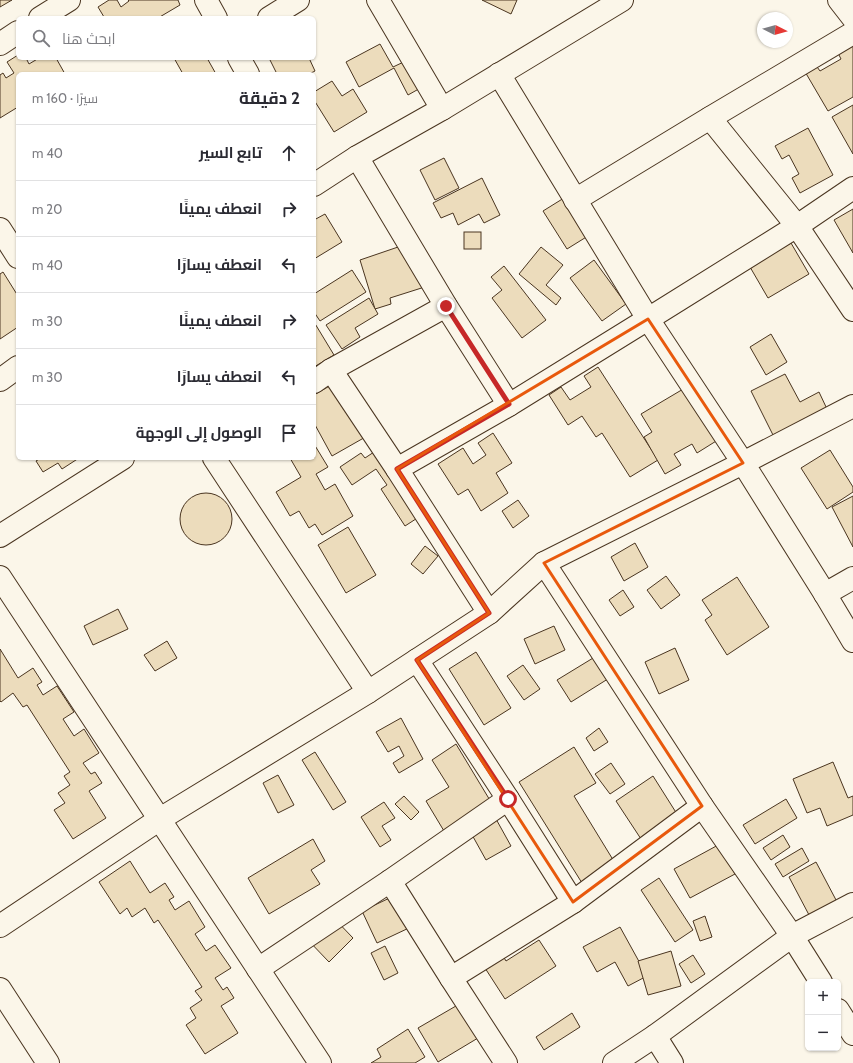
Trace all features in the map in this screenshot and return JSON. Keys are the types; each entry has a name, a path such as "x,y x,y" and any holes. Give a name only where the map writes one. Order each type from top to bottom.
{"street":[{"path":"43,16 69,0"},
{"path":"206,0 215,16"},
{"path":"272,16 298,0"},
{"path":"378,0 442,109"},
{"path":"316,183 357,157 442,109 622,0"},
{"path":"839,0 853,18"},
{"path":"0,44 16,33"},
{"path":"575,200 853,33"},
{"path":"240,60 247,72"},
{"path":"499,74 648,319 743,462 853,641"},
{"path":"710,118 797,226 853,310"},
{"path":"357,157 446,306 509,404"},
{"path":"397,469 509,404 648,319 797,226 853,188"},
{"path":"0,229 16,254"},
{"path":"446,306 322,376 397,469 489,613"},
{"path":"0,380 16,368"},
{"path":"0,926 160,819 368,692 489,613 544,563 853,406"},
{"path":"0,536 120,460"},
{"path":"215,460 368,692"},
{"path":"544,563 702,806 792,936 818,979"},
{"path":"0,577 320,1063"},
{"path":"825,594 853,578"},
{"path":"417,660 508,799 572,902"},
{"path":"258,969 390,881 508,799"},
{"path":"451,978 572,902 702,806"},
{"path":"390,881 506,1063"},
{"path":"614,1063 656,1036 792,936 853,904"},
{"path":"0,990 48,1063"},
{"path":"841,1015 853,1034"},
{"path":"656,1036 672,1063"}],"highlighted area":[{"path":"648,319 743,463 544,563 702,806 573,902 417,660 489,613 397,469"}],"building":[{"path":"0,0 12,0 0,7"},
{"path":"109,0 117,0 121,7 129,1 128,0 178,0 180,5 161,16 103,16 98,7"},
{"path":"482,0 517,0 511,14"},
{"path":"853,42 853,97 828,111 804,70 815,64 820,71 841,59 837,51"},
{"path":"380,44 393,67 410,59 424,86 408,95 394,68 359,87 346,62"},
{"path":"16,56 16,60 27,60 29,64 36,60 57,60 64,72 16,72 16,108 0,118 0,75 3,73 6,78 14,73 7,62"},
{"path":"175,60 208,60 215,72 182,72"},
{"path":"270,60 310,60 315,71 313,72 276,72"},
{"path":"332,81 342,96 353,89 367,112 334,132 316,103 316,91"},
{"path":"853,105 853,154 832,117"},
{"path":"808,128 833,175 800,193 792,178 799,174 789,155 782,159 775,146"},
{"path":"444,158 459,188 435,200 420,170"},
{"path":"482,178 500,215 484,223 479,214 458,225 453,213 441,218 433,203"},
{"path":"572,193 596,231 567,249 543,211"},
{"path":"853,209 853,253 834,220"},
{"path":"325,214 342,242 316,258 316,219"},
{"path":"464,232 481,232 481,249 464,249"},
{"path":"791,243 809,274 768,298 750,267"},
{"path":"401,246 431,285 390,298 391,304 375,309 360,260"},
{"path":"541,247 563,265 546,285 561,298 556,305 519,274"},
{"path":"594,260 626,304 602,321 570,278"},
{"path":"504,266 546,320 522,338 492,298 502,290 491,277"},
{"path":"352,270 366,292 320,321 316,315 316,293"},
{"path":"3,272 16,293 16,328 0,339 0,274"},
{"path":"369,298 378,314 355,328 360,337 342,349 326,325"},
{"path":"316,325 334,355 316,366"},
{"path":"771,334 787,362 766,375 750,347"},
{"path":"598,367 658,460 630,477 602,433 596,437 582,416 568,425 549,395 561,387 570,400 591,387 584,376"},
{"path":"785,374 800,402 819,392 827,409 774,437 751,391"},
{"path":"345,377 376,431 332,456 316,427 316,394"},
{"path":"690,385 721,438 697,453 692,444 674,454 681,465 665,474 644,437 652,432 641,414"},
{"path":"493,433 512,463 496,473 508,493 481,511 468,489 458,495 438,464 463,448 473,464 486,455 478,443"},
{"path":"316,447 328,467 316,474 325,490 335,484 353,516 322,535 315,524 309,528 299,511 290,516 276,492 301,477 291,460 316,460"},
{"path":"380,448 422,515 405,526 381,489 387,485 376,469 352,485 340,467 361,453 365,458"},
{"path":"830,450 853,487 853,492 827,509 801,468"},
{"path":"76,460 62,469 58,463 43,472 36,461"},
{"path":"206,493 216,495 224,501 230,509 232,519 230,529 224,537 216,543 206,545 196,543 188,537 182,529 180,519 182,509 188,501 196,495"},
{"path":"853,496 853,547 832,507"},
{"path":"518,500 529,516 513,528 502,511"},
{"path":"348,527 376,575 346,593 318,545"},
{"path":"635,543 648,567 624,581 611,557"},
{"path":"425,546 438,556 423,574 411,564"},
{"path":"666,576 680,595 661,609 647,590"},
{"path":"737,577 769,627 727,655 705,620 712,615 702,600"},
{"path":"623,590 634,607 620,616 609,600"},
{"path":"118,609 128,629 93,645 84,626"},
{"path":"554,626 565,650 535,664 524,639"},
{"path":"167,641 177,658 155,671 144,655"},
{"path":"675,648 689,680 659,694 645,662"},
{"path":"0,649 18,678 33,668 42,682 37,685 43,695 57,686 74,712 63,719 74,736 84,729 99,753 83,763 91,774 95,772 102,783 89,791 106,818 73,839 54,810 65,803 58,793 70,785 64,776 70,772 27,705 23,707 13,693 1,702 0,701"},
{"path":"476,652 511,708 484,725 449,669"},
{"path":"598,655 611,677 571,702 557,680"},
{"path":"523,665 540,689 524,700 507,676"},
{"path":"401,718 423,759 399,773 393,763 404,756 399,746 388,752 376,732"},
{"path":"599,728 608,742 594,751 586,738"},
{"path":"456,744 491,802 444,831 426,801 449,787 432,760"},
{"path":"574,747 596,783 574,796 615,863 582,883 519,782"},
{"path":"315,752 346,802 333,810 302,760"},
{"path":"833,762 848,798 853,796 853,815 827,826 820,808 807,813 793,779"},
{"path":"611,763 625,784 610,794 595,774"},
{"path":"278,775 294,805 278,813 263,783"},
{"path":"653,776 677,814 641,839 616,801"},
{"path":"404,796 419,812 411,820 395,804"},
{"path":"786,799 797,818 755,844 743,825"},
{"path":"384,802 395,818 382,826 391,840 380,847 361,817"},
{"path":"496,819 511,846 486,860 471,833"},
{"path":"783,835 790,847 771,860 763,848"},
{"path":"313,839 325,861 311,870 320,884 269,914 248,878"},
{"path":"720,844 735,874 690,898 674,869"},
{"path":"802,848 809,861 783,877 775,864"},
{"path":"130,861 150,893 165,883 174,897 169,900 175,910 189,901 205,927 195,934 206,951 215,945 231,968 215,978 223,990 227,987 234,998 221,1006 238,1033 205,1054 186,1025 196,1018 190,1008 202,1000 195,991 202,987 158,920 154,923 145,908 132,917 127,908 120,914 99,882"},
{"path":"816,862 845,917 818,932 789,877"},
{"path":"659,878 693,930 675,942 641,890"},
{"path":"396,895 411,927 377,943 362,911"},
{"path":"330,914 353,938 329,962 306,938"},
{"path":"705,916 712,937 700,941 693,921"},
{"path":"620,927 647,976 628,986 615,962 597,972 583,947"},
{"path":"539,940 556,966 505,999 485,968 503,956 506,961"},
{"path":"385,946 398,973 384,980 371,953"},
{"path":"671,951 681,986 648,995 638,961"},
{"path":"693,955 705,974 691,983 679,964"},
{"path":"468,999 488,1032 438,1062 418,1028"},
{"path":"572,1013 580,1027 544,1050 536,1037"},
{"path":"408,1029 425,1057 415,1063 371,1063 381,1057 377,1049"}],"route":[{"path":"446,306 509,404 397,469 489,613 417,660 508,799"}]}
